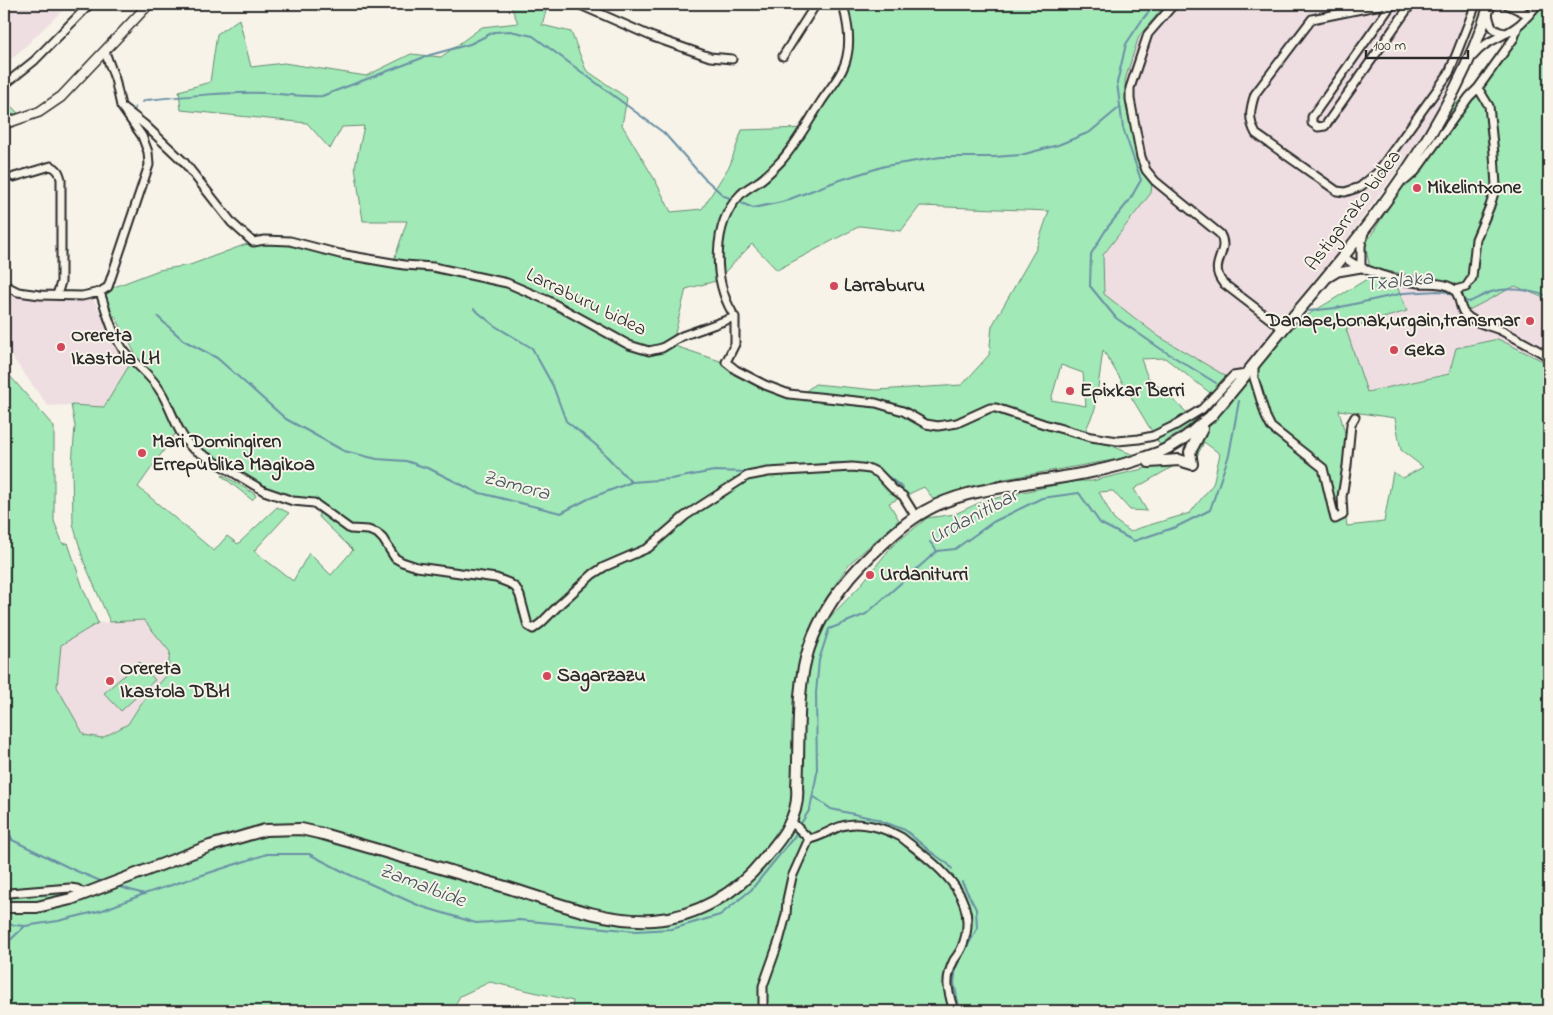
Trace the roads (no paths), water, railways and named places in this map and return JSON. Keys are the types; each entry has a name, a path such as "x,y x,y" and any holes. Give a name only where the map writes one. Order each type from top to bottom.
{"main road":[{"name":"Astigarrako bidea","path":"795,791 802,688 809,648 831,601 843,584 876,550 916,517 945,501 968,493 1149,462 1181,450 1194,438 1210,417 1214,405 1254,365 1344,257 1402,179 1439,122 1470,60 1489,8"},
{"name":"Astigarrako bidea","path":"1114,467 1148,457 1199,429"},
{"path":"1149,462 1179,460 1192,464 1190,452 1199,429"},
{"path":"1168,447 1181,450"},
{"path":"4,907 37,907 52,904 85,894 210,846 254,832 277,829 301,829 601,915 619,919 655,920 681,915 712,903 746,880 794,825 795,791"},
{"path":"766,857 781,829 795,791"},
{"path":"781,829 788,823 794,825"}],"street":[{"path":"4,85 34,61 90,4"},
{"path":"4,124 29,116 52,105 105,52 149,4"},
{"path":"578,4 653,37 710,57 732,59"},
{"path":"784,56 816,4"},
{"path":"732,312 726,302 718,274 722,232 728,212 740,194 760,181 796,143 840,73 847,59 850,38 843,4"},
{"path":"1174,4 1155,24 1144,40 1130,88 1130,100 1141,157 1146,170 1155,181 1220,234 1224,241 1217,271 1224,283 1283,330"},
{"path":"1386,4 1312,19 1255,94 1250,109 1250,125 1256,134 1337,191 1345,192 1360,187 1376,173 1449,73 1476,4"},
{"path":"1392,4 1312,117 1312,123 1318,127 1325,126 1408,5"},
{"path":"1506,4 1529,15"},
{"path":"1517,8 1526,4"},
{"path":"1470,60 1485,43 1518,26 1538,4"},
{"path":"1489,8 1493,30 1507,33"},
{"path":"1402,179 1406,180 1415,172 1514,38 1518,26"},
{"path":"4,286 25,294 82,296 100,292 108,287 149,165 148,152 142,136 121,106 115,79 105,52"},
{"path":"1458,296 1472,278 1476,239 1496,186 1490,106 1478,88"},
{"name":"Larraburu bidea","path":"121,106 145,125 184,162 232,223 252,242 265,240 290,241 340,254 404,265 433,267 507,283 549,301 629,345 649,351 662,348 682,336 734,317 735,344 726,362 736,370 765,385 789,394 876,403 903,411 926,424 938,426 957,423 974,414 990,408 996,408 1091,437 1118,441 1153,436 1176,425 1202,409 1214,405 1233,376 1246,374"},
{"path":"14,176 51,166 59,173 61,179 61,282 58,295"},
{"path":"1361,268 1361,246 1364,232"},
{"path":"1344,257 1361,268 1416,283 1441,284 1458,296 1464,313 1479,323 1500,330 1549,357"},
{"path":"1326,279 1338,272 1361,268"},
{"path":"100,292 108,317 122,347 154,381 162,393 184,439 192,448 264,491 293,501 314,503 350,529 368,530 377,533 396,558 402,562 417,567 496,578 509,582 516,588 528,626 533,629 594,574 604,567 648,548 685,516 747,476 758,473 852,466 870,469 878,473 903,496 916,517"},
{"path":"1254,365 1254,378 1271,427 1323,468 1335,519 1343,515 1342,497 1348,466 1351,424 1355,417"},
{"path":"807,837 849,824 877,828 901,837 948,877 964,902 968,926 962,949 948,972 947,989 954,1011"},
{"path":"794,825 807,837"},
{"path":"763,1011 763,986 779,942 786,915 792,877 807,837"},
{"path":"4,892 70,888 77,889 85,894"}],"waterway":[{"name":"Urdanitibar","path":"1155,4 1126,44 1117,83 1123,128 1141,180 1129,201 1107,228 1091,254 1090,286 1116,318 1216,383"},
{"path":"143,102 146,100 236,93 322,96 430,55 470,44 494,32 510,31 533,36 664,133 703,177 724,196 733,199"},
{"path":"134,112 135,107"},
{"path":"737,201 753,208 782,202 837,181 885,166 941,157 1021,155 1058,145 1090,132 1120,107"},
{"name":"Txalaka","path":"1462,300 1469,302 1491,292 1505,289 1549,296"},
{"name":"Txalaka","path":"1308,311 1336,308 1404,293 1438,291 1447,292 1455,297"},
{"path":"474,309 495,326 532,348 553,386 566,421 596,445 631,482"},
{"name":"Zamora","path":"158,317 183,340 217,358 286,419 344,451 377,459 406,461 430,469 476,492 561,513 590,498 632,482 671,479 714,471 750,472"},
{"name":"Urdanitibar","path":"844,623 866,614 937,551 955,549 993,522 1042,498 1079,493 1100,523 1134,541 1176,527 1210,510 1229,455 1239,401"},
{"name":"Zamora","path":"804,467 833,463 849,464"},
{"name":"Zamora","path":"881,471 903,488"},
{"path":"930,542 937,551"},
{"name":"Urdanitibar","path":"800,825 810,809 817,773 816,693 819,660 829,629 842,624"},
{"path":"813,796 831,809 876,819 905,830 952,869"},
{"path":"4,823 12,839"},
{"name":"Zamalbide","path":"4,924 25,926 58,921 103,910 144,894 267,854 309,854 348,874 420,906 476,923 519,920 636,931 672,929 720,915 751,890 798,830"},
{"path":"4,836 103,882"},
{"path":"960,1011 954,983 956,967 977,929 976,909 962,882"},
{"path":"120,887 144,894"},
{"path":"4,946 25,926"}],"place":[{"name":"Mikelintxone","path":"1417,188"},
{"name":"Larraburu","path":"834,286"},
{"name":"Danape,bonak,urgain,transmar","path":"1530,321"},
{"name":"Orereta Ikastola LH","path":"61,347"},
{"name":"Geka","path":"1394,350"},
{"name":"Epixkar Berri","path":"1070,391"},
{"name":"Mari Domingiren Errepublika Magikoa","path":"142,453"},
{"name":"Urdaniturri","path":"870,575"},
{"name":"Sagarzazu","path":"547,676"},
{"name":"Orereta Ikastola DBH","path":"110,681"}]}
